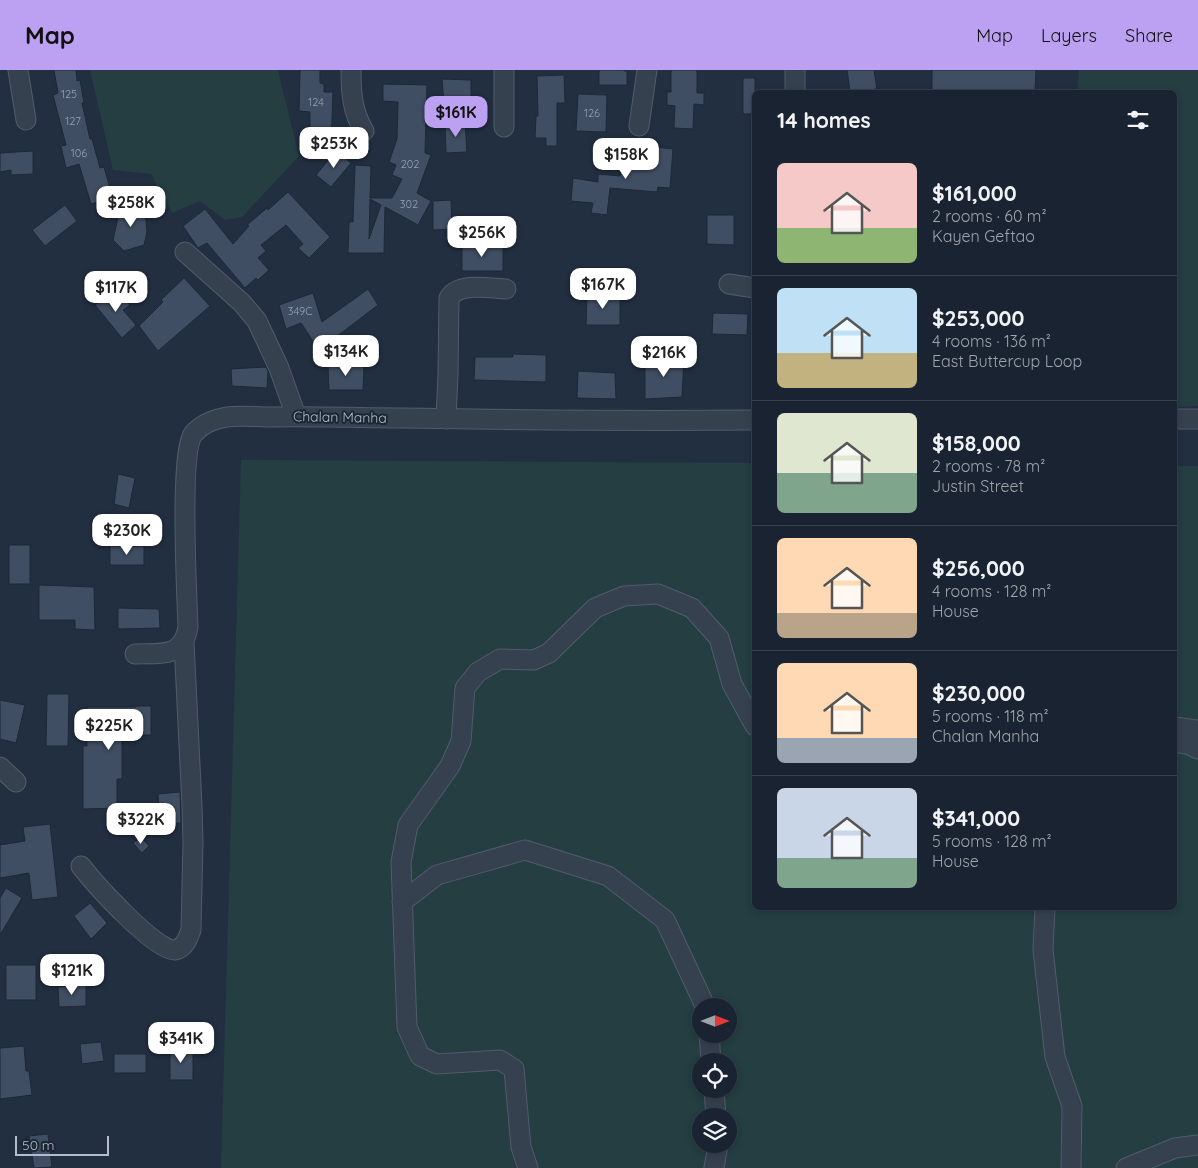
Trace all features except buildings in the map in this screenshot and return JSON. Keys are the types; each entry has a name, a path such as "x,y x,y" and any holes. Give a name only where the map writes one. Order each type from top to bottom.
{"street":[{"path":"18,70 26,120"},
{"path":"351,70 354,111 364,131"},
{"path":"504,70 504,127"},
{"path":"639,126 647,70"},
{"path":"795,70 795,90"},
{"path":"185,252 209,276 242,303 258,321 279,368 296,416"},
{"path":"728,284 752,288"},
{"path":"446,419 449,298 452,293 465,289 506,288"},
{"name":"Chalan Manha","path":"80,866 95,884 153,939 168,950 178,950 184,945 191,930 193,843 184,642 188,627 185,533 186,468 191,437 204,424 230,417 296,416 602,421 752,420"},
{"path":"1177,419 1198,419"},
{"path":"528,1168 521,1147 514,1069 500,1060 437,1064 420,1056 407,1027 401,862 408,825 450,766 461,741 465,688 478,672 500,659 534,660 549,652 595,608 624,596 658,594 692,608 719,638 732,684 752,721"},
{"path":"135,654 175,650 184,642"},
{"path":"1177,727 1198,730"},
{"path":"1177,742 1198,749"},
{"path":"0,767 16,782"},
{"path":"402,902 437,875 525,850 608,876 665,920 701,998"},
{"path":"1045,910 1043,950 1055,1057 1072,1106 1071,1168"},
{"path":"1126,1168 1175,1148 1198,1145"},
{"path":"714,1168 716,1153"}],"green space":[{"path":"90,70 278,70 299,156 242,217 225,220 200,201 172,213 151,174 113,170"},
{"path":"1079,70 1198,70 1198,406 1177,407 1177,90 1077,90"},
{"path":"241,460 752,463 752,910 1177,910 1177,466 1198,466 1198,1168 221,1168"}]}
